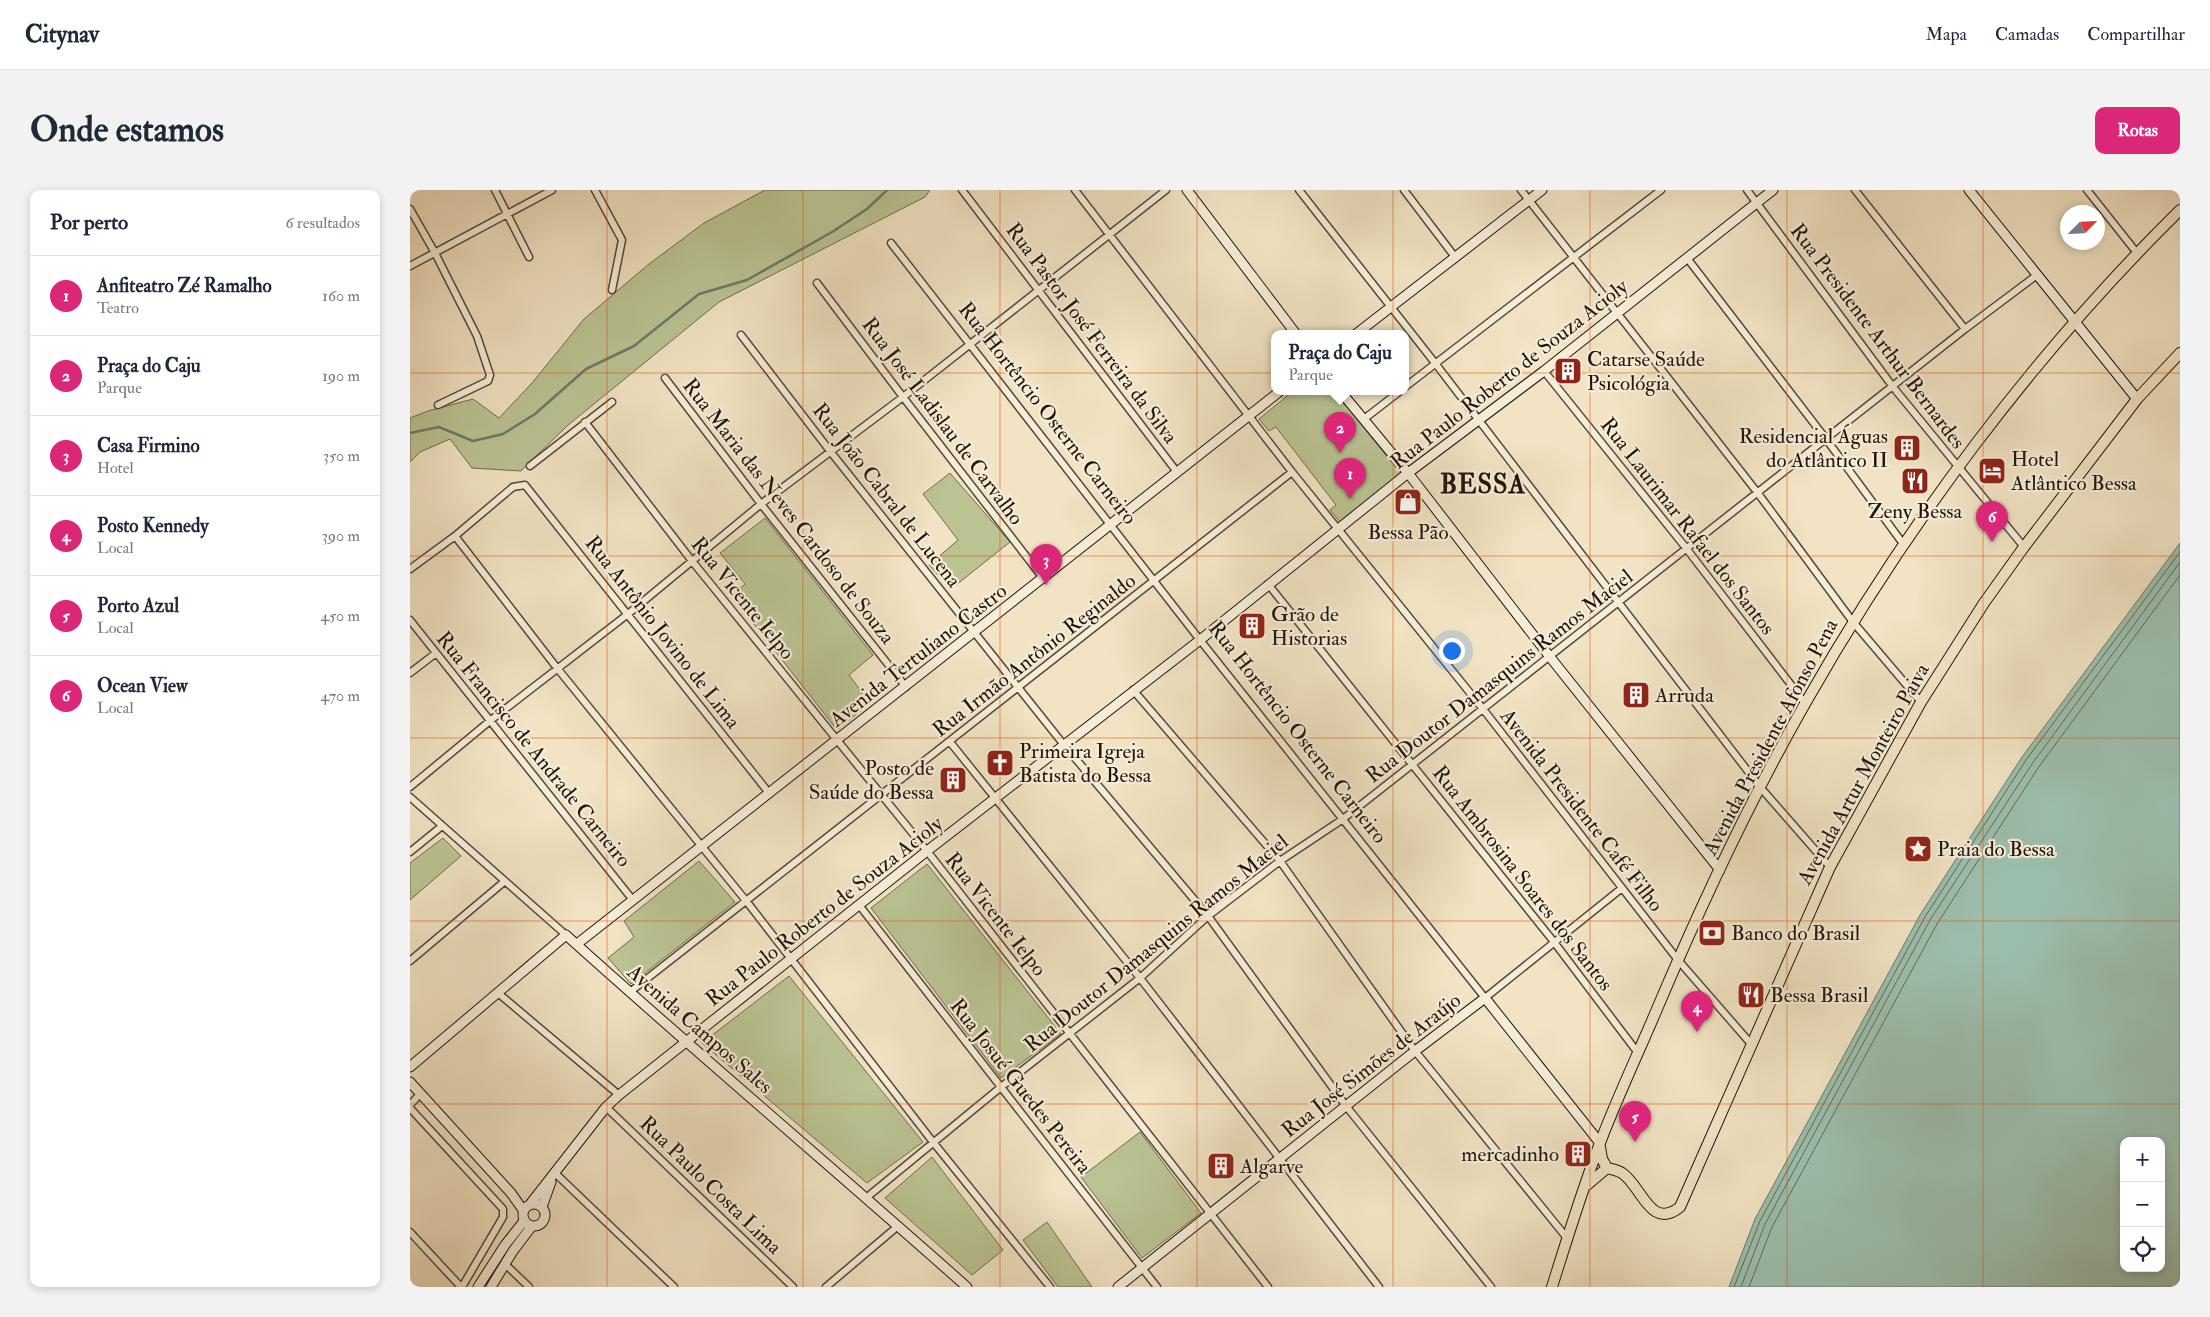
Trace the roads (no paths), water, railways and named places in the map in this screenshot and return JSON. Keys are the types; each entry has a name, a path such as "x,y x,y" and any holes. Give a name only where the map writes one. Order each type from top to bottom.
{"main road":[{"name":"Avenida Presidente Afonso Pena","path":"1552,1287 1600,1143 1678,960 1760,787 1805,703 1853,622 2005,403 2137,253 2180,210"},
{"name":"Avenida Artur Monteiro Paiva","path":"1607,1168 1622,1173 1654,1211 1662,1214 1675,1212 1683,1202 1830,867 1921,702 1984,603 2024,547 2137,399 2180,353"},
{"name":"Rua Hortêncio Osterne Carneiro","path":"1600,1143 1602,1160 1607,1168"},
{"name":"Avenida Presidente Afonso Pena","path":"1584,1189 1592,1179 1607,1168"}],"street":[{"path":"494,190 529,257"},
{"path":"410,266 552,190"},
{"path":"595,190 622,240 612,290"},
{"name":"Rua Pastor José Ferreira da Silva","path":"962,190 1177,472"},
{"name":"Avenida Presidente Café Filho","path":"1075,190 1292,472 1483,709 1678,960 1752,1045"},
{"path":"410,787 491,720 628,614 762,504 903,397 1166,190"},
{"path":"1186,190 1293,330"},
{"path":"1299,190 1409,330"},
{"path":"1404,190 1455,257"},
{"path":"1521,190 1757,492 1853,622 1921,702"},
{"path":"1361,330 1542,190"},
{"path":"1409,384 1574,259 1660,190"},
{"name":"Rua Presidente Arthur Bernardes","path":"1747,190 1893,387 2024,547"},
{"name":"Rua Paulo Roberto de Souza Acioly","path":"527,1206 554,1175 606,1107 619,1096 790,958 1133,690 1200,640 1408,473 1544,371 1772,190"},
{"path":"1855,190 1965,328"},
{"path":"1969,190 2137,399"},
{"path":"2087,190 2137,253"},
{"path":"410,209 435,253 477,336 490,376 488,381 438,405"},
{"name":"Rua Hortêncio Osterne Carneiro","path":"891,243 1200,640 1600,1143"},
{"path":"1687,258 1826,439 1904,546"},
{"name":"Rua Doutor Damasquins Ramos Maciel","path":"866,1198 933,1142 1140,978 1208,916 1280,861 1343,819 1893,387 1965,328 2037,275"},
{"name":"Rua José Ladislau de Carvalho","path":"817,283 1043,578"},
{"path":"1409,330 1760,787 1830,867"},
{"name":"Rua João Cabral de Lucena","path":"741,335 830,451 1064,745 1208,916 1346,1106 1487,1286"},
{"name":"Rua Laurimar Rafael dos Santos","path":"1544,371 1686,548 1805,703"},
{"name":"Rua Maria das Neves Cardoso de Souza","path":"665,378 906,687"},
{"name":"Avenida Tertuliano Castro","path":"577,944 632,899 975,633 1275,395"},
{"path":"1344,395 1408,473 1550,657 1720,870"},
{"path":"1364,419 1395,395"},
{"path":"530,466 612,402"},
{"name":"Rua Vicente Ielpo","path":"585,422 692,561 927,851 1268,1287"},
{"name":"Rua Irmão Antônio Reginaldo","path":"630,992 1292,472"},
{"name":"Rua Antônio Jovino de Lima","path":"455,536 513,487 525,485 531,490 769,793"},
{"path":"410,569 455,536 557,668 702,845 933,1142 1050,1287"},
{"name":"Rua Ambrosina Soares dos Santos","path":"1268,584 1554,942 1638,1053"},
{"name":"Rua Francisco de Andrade Carneiro","path":"410,620 632,899"},
{"path":"410,673 436,653"},
{"path":"1133,690 1280,861 1415,1051 1567,1238"},
{"path":"950,742 1140,978 1379,1287"},
{"name":"Avenida Campos Sales","path":"410,796 686,1043 761,1105 967,1287"},
{"path":"410,852 442,826"},
{"path":"410,961 505,881"},
{"name":"Rua José Simões de Araújo","path":"1118,1287 1622,888"},
{"name":"Rua Josué Guedes Pereira","path":"859,905 1157,1287"},
{"path":"410,1067 566,935"},
{"path":"498,993 619,1096"},
{"path":"410,1082 511,1193 527,1206 528,1224 491,1287"},
{"path":"410,1232 462,1287 503,1217 503,1209 410,1107 421,1093"},
{"name":"Rua Paulo Costa Lima","path":"606,1107 794,1287"},
{"path":"542,1207 554,1175 674,1287"},
{"path":"527,1206 538,1204 542,1207 545,1215 544,1220 537,1226 528,1224"},
{"path":"478,1287 505,1245 528,1224"},
{"path":"826,1287 898,1226"},
{"path":"505,1264 529,1287"},
{"path":"834,1280 840,1287"}],"water":[{"path":"2180,543 2180,1287 1729,1287 1755,1219 1920,915 2022,757"}],"waterway":[{"path":"410,433 439,427 473,441 503,434 535,414 586,369 634,346 699,294 747,280 832,232 867,209 887,190"}],"place":[{"name":"Catarse Saúde Psicológia","path":"1568,371"},
{"name":"Residencial Águas do Atlântico II","path":"1907,448"},
{"name":"Praça do Caju","path":"1340,453"},
{"name":"Hotel Atlântico Bessa","path":"1992,471"},
{"name":"Zeny Bessa","path":"1915,481"},
{"name":"Anfiteatro Zé Ramalho","path":"1350,499"},
{"name":"Bessa Pão","path":"1408,502"},
{"name":"Ocean View","path":"1992,542"},
{"name":"Casa Firmino","path":"1046,585"},
{"name":"Grão de Historias","path":"1252,626"},
{"name":"Arruda","path":"1636,695"},
{"name":"Primeira Igreja Batista do Bessa","path":"1000,763"},
{"name":"Posto de Saúde do Bessa","path":"953,780"},
{"name":"Praia do Bessa","path":"1918,849"},
{"name":"Banco do Brasil","path":"1712,933"},
{"name":"Bessa Brasil","path":"1751,995"},
{"name":"Posto Kennedy","path":"1697,1032"},
{"name":"Porto Azul","path":"1635,1142"},
{"name":"mercadinho","path":"1578,1154"},
{"name":"Algarve","path":"1221,1166"}],"district":[{"name":"BESSA","path":"1483,484"}]}
